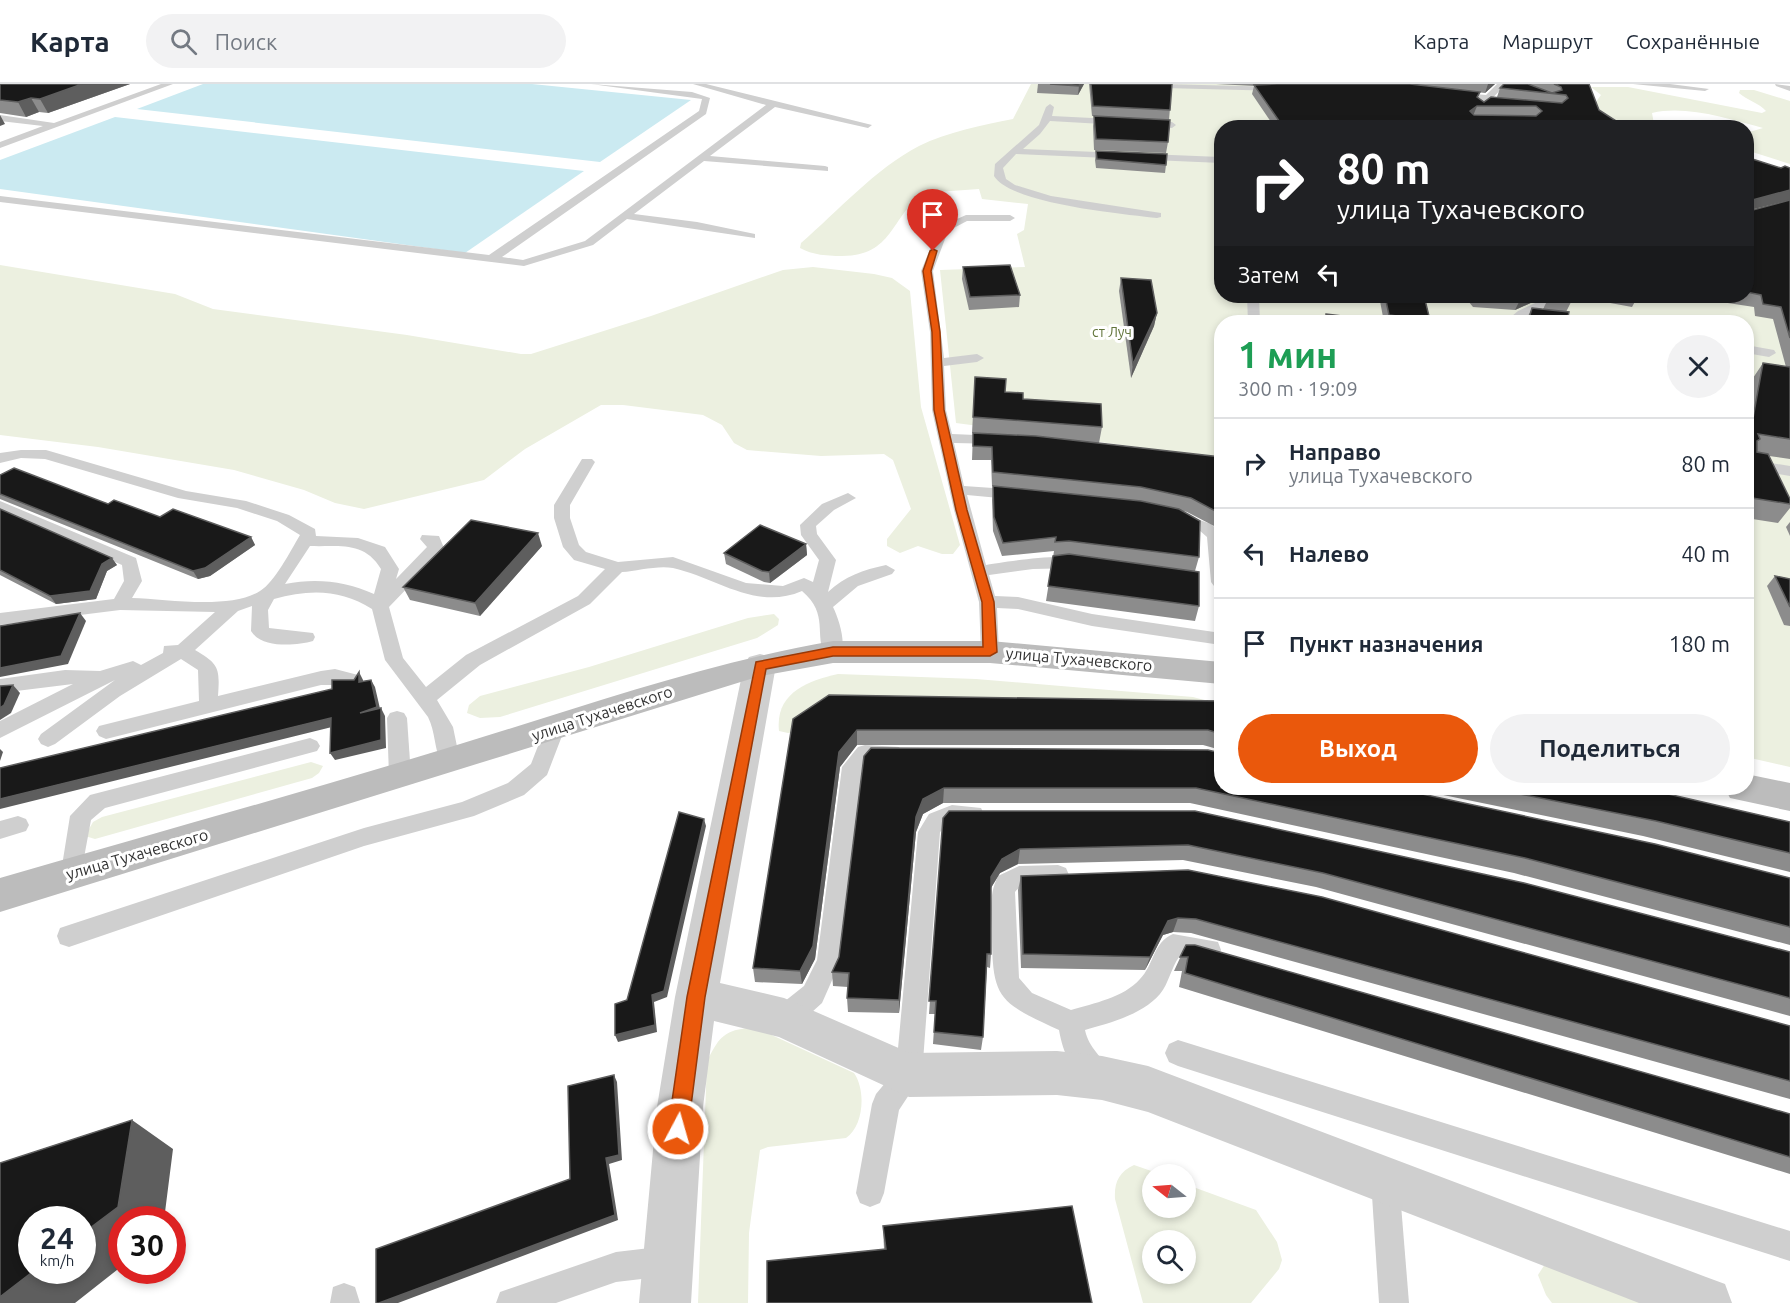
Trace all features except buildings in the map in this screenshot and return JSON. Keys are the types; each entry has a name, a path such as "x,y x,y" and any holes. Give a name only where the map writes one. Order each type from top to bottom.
{"street":[{"name":"улица Тухачевского","path":"0,895 450,761 760,665 833,652 990,652 1214,672"},
{"path":"665,1303 680,1107 696,997 760,665"},
{"path":"1754,790 1790,797"},
{"path":"696,997 784,1018 909,1075 1057,1073 1102,1078 1148,1089 1706,1303"}],"lane":[{"path":"0,145 169,84"},
{"path":"490,260 703,112 707,104 706,98 692,94 595,84"},
{"path":"697,84 868,125"},
{"path":"1477,120 1488,100 1502,84"},
{"path":"1637,84 1705,89"},
{"path":"1779,84 1790,88"},
{"path":"1163,86 1288,89"},
{"path":"1445,93 1488,100"},
{"path":"0,199 524,263 589,243 773,104"},
{"path":"1050,105 1049,118 1043,129 1004,158 998,171 1002,180 1016,189 1058,199 1157,215"},
{"path":"0,118 55,125"},
{"path":"1049,118 1172,125"},
{"path":"1014,151 1214,160"},
{"path":"703,158 825,169"},
{"path":"626,216 697,225 751,236"},
{"path":"990,652 988,602 957,490 939,410 938,363 927,271 942,229 966,218 1010,218"},
{"path":"1521,314 1544,303"},
{"path":"1521,314 1528,315"},
{"path":"1754,350 1768,353"},
{"path":"938,363 977,358"},
{"path":"945,438 1014,442"},
{"path":"0,458 21,454 46,455 184,495 240,504 302,526 309,533 307,541 267,595 259,610 260,631 265,635 277,638 306,637"},
{"path":"587,462 562,505 561,518 571,547 580,556 616,567 673,562 744,589 785,592 804,584 821,601 831,617 833,652"},
{"path":"1754,465 1790,471"},
{"path":"957,490 1041,498"},
{"path":"821,601 828,560 809,535 808,525 828,507 848,498"},
{"path":"0,506 129,562 133,581 120,604"},
{"path":"1161,513 1205,527 1214,535"},
{"path":"380,606 436,548 433,540 428,539"},
{"path":"307,541 358,543 379,551 390,568 380,606 394,660 426,698 443,727 450,761"},
{"path":"980,571 1046,563 1094,565"},
{"path":"426,698 473,660 584,600 616,567"},
{"path":"821,601 859,576 886,570"},
{"path":"1199,579 1214,581"},
{"path":"0,620 120,604 232,607 288,588 319,584 366,596 380,606"},
{"path":"988,602 1018,603 1092,620 1214,638"},
{"path":"0,606 19,617"},
{"path":"48,739 99,698 139,672 182,651 232,607"},
{"path":"0,730 103,677 138,666 173,650 182,651 207,666 210,677 208,706"},
{"path":"106,731 321,678 335,676 351,681"},
{"path":"0,686 65,677 103,677"},
{"path":"398,718 400,776"},
{"path":"69,936 364,837 466,810 516,789 540,770 555,728"},
{"path":"72,872 81,816 98,801 310,746"},
{"path":"784,1018 803,1006 817,993 824,979 829,960 852,767 865,753 912,754"},
{"path":"870,1193 886,1104 909,1075 928,832 932,822 943,814 990,814"},
{"path":"1078,875 1019,876 1006,883 1003,892 1004,963 1007,983 1023,1001 1070,1022 1132,1000 1150,986 1166,953 1173,945 1190,945 1228,955"},
{"path":"1070,1022 1076,1050 1102,1078"},
{"path":"1178,1053 1790,1246"},
{"path":"1385,1180 1394,1303"},
{"path":"511,1303 616,1267 667,1261"}],"green space":[{"name":"ст Луч","path":"1031,84 1288,84 1439,120 1214,120 1214,303 1754,303 1754,177 1790,173 1790,767 1754,759 1754,315 1214,315 1214,457 956,423 940,270 1025,267 1017,234 1024,230 1028,204 982,199 979,189 923,193 912,203 890,234 872,250 842,256 815,254 800,248 801,243 857,191 903,155 941,137 1013,119"},
{"path":"1591,87 1628,87 1762,113 1766,111 1739,93 1740,90 1754,90 1790,101 1790,164 1754,153 1754,131 1763,128 1754,126 1754,120 1733,120 1693,112 1665,111 1652,113 1653,120 1608,120 1592,107 1601,95"},
{"path":"0,265 175,294 213,309 407,335 521,354 531,354 651,316 783,270 813,267 892,278 910,291 921,407 960,545 953,554 942,554 918,546 900,553 887,546 887,539 911,509 893,460 884,454 821,456 747,450 734,443 722,425 703,415 623,405 601,405 525,449 484,480 364,509 335,503 304,490 234,470 98,447 0,435"},
{"path":"774,614 779,619 778,625 757,638 500,717 480,718 467,713 469,705 480,696 589,667 748,618"},
{"path":"838,674 976,679 1193,697 1208,701 788,733 779,731 782,707 795,691 815,681"},
{"path":"311,762 323,766 312,778 95,839 85,836 93,822 102,817"},
{"path":"747,1028 761,1030 854,1073 860,1089 860,1117 857,1125 846,1138 768,1147 760,1150 749,1233 748,1303 698,1303 707,1061 714,1047 726,1034"},
{"path":"1134,1165 1142,1168 1142,1218 1196,1218 1196,1188 1256,1210 1277,1242 1282,1260 1279,1269 1251,1303 1143,1303 1115,1199 1118,1178"},
{"path":"1547,1261 1666,1303 1552,1303 1538,1275"}],"water":[{"path":"203,84 532,84 691,100 600,162 137,109"},
{"path":"115,117 584,171 465,253 0,189 0,160"}],"route":[{"path":"678,1129 696,997 760,665 833,652 990,652 988,602 962,510 939,410 936,332 927,271 933,251"}]}
